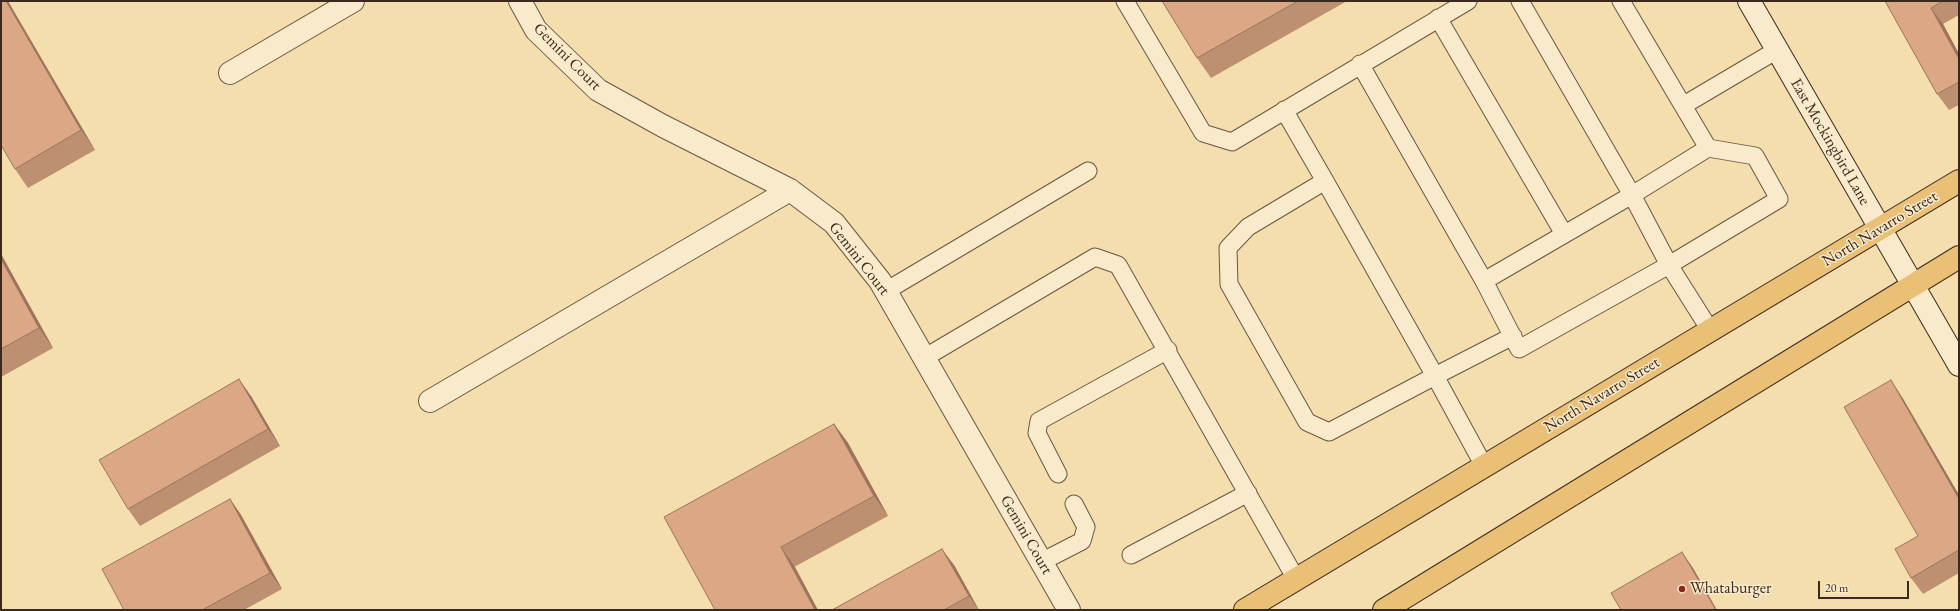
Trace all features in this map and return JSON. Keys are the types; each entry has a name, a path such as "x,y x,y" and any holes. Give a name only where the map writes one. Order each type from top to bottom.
{"main road":[{"name":"North Navarro Street","path":"1246,610 1959,181"},
{"path":"1384,610 1959,257"}],"street":[{"path":"230,72 353,1"},
{"name":"Gemini Court","path":"520,1 536,30 598,90 663,126 790,190 834,224 880,282 1069,610"},
{"name":"East Mockingbird Lane","path":"1750,1 1959,365"},
{"path":"430,401 790,190"}],"lane":[{"path":"1125,1 1203,134 1232,142 1360,64 1468,1"},
{"path":"1520,1 1632,195 1669,265 1710,330"},
{"path":"1621,1 1684,105 1708,148"},
{"path":"1438,18 1564,234"},
{"path":"1684,105 1777,50"},
{"path":"1360,64 1484,281 1519,348 1669,265 1779,199 1755,156 1708,148 1632,195 1484,281"},
{"path":"1284,110 1435,376 1484,466"},
{"path":"886,292 1088,171"},
{"path":"1325,181 1248,227 1228,248 1230,284 1307,422 1329,432 1513,336"},
{"path":"924,358 1095,257 1118,265 1168,350 1296,579"},
{"path":"1058,474 1036,433 1039,422 1168,350"},
{"path":"1131,555 1248,493"},
{"path":"1041,562 1082,541 1086,527 1074,504"}],"building":[{"path":"1,1 6,1 81,130 15,169 1,145"},
{"path":"1162,1 1298,1 1197,58"},
{"path":"1885,1 1943,1 1931,8 1959,59 1959,82 1937,94"},
{"path":"1,259 39,328 1,349"},
{"path":"239,379 268,429 128,509 99,460"},
{"path":"1891,380 1959,499 1959,550 1911,578 1895,549 1918,536 1844,407"},
{"path":"834,424 874,496 781,547 815,610 715,610 664,517"},
{"path":"230,499 270,573 202,610 124,610 102,569"},
{"path":"942,549 969,596 944,610 832,610"},
{"path":"1682,552 1716,610 1621,610 1611,593"}],"place":[{"name":"Whataburger","path":"1682,589"}]}
